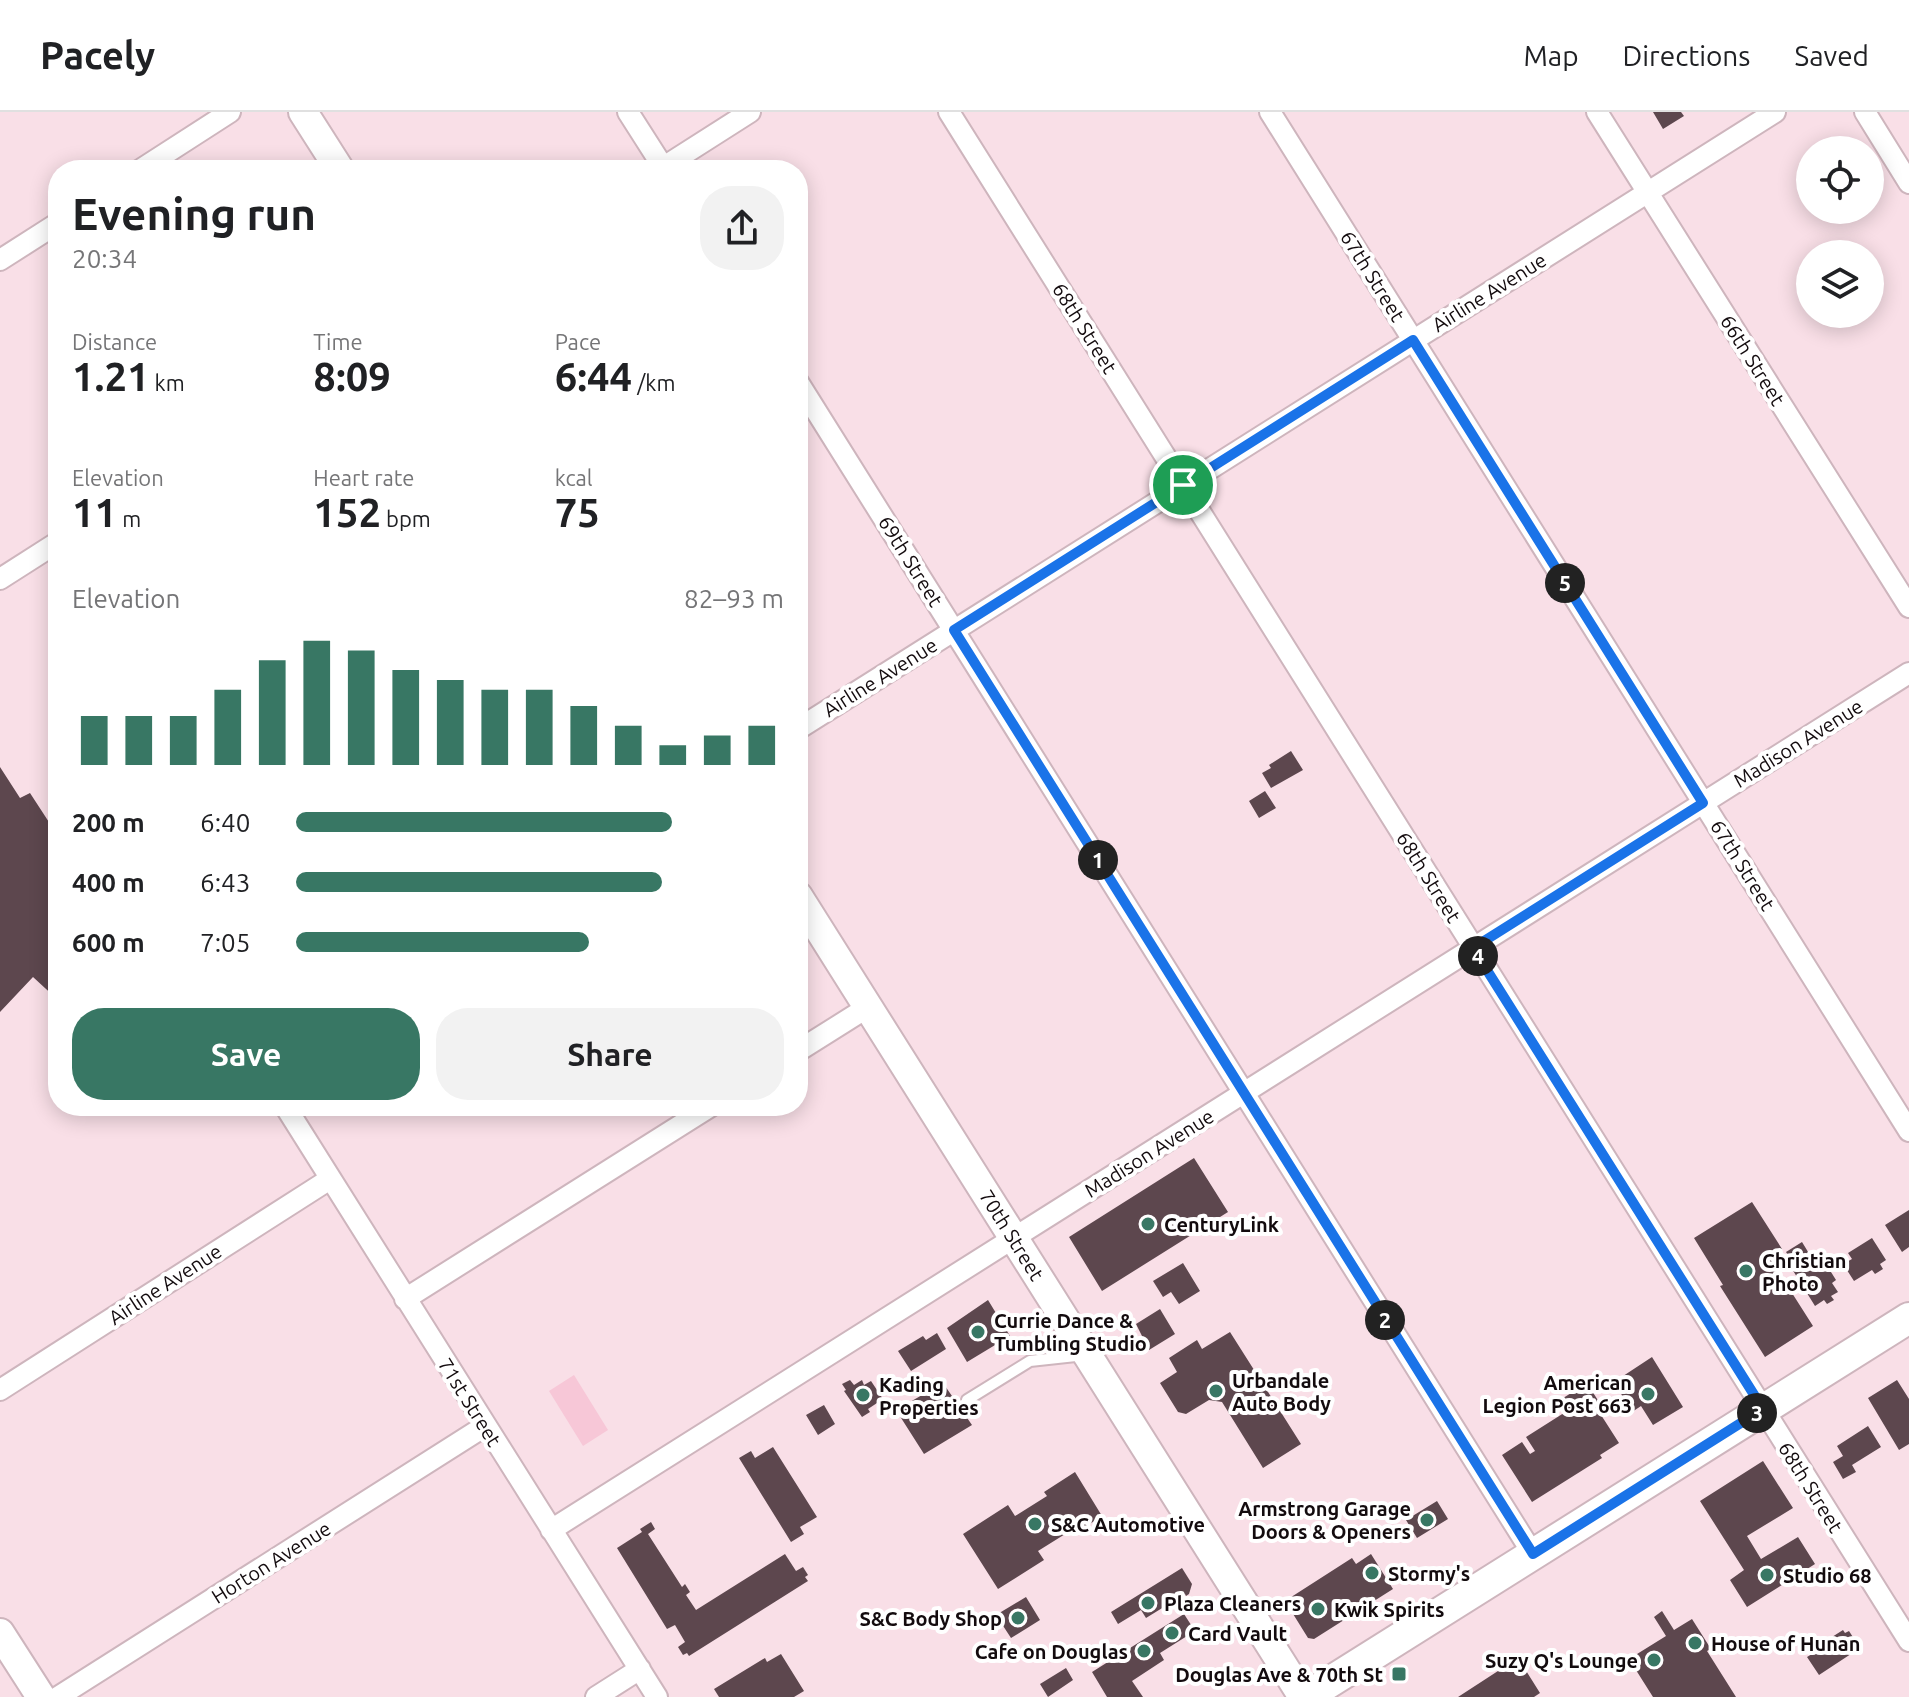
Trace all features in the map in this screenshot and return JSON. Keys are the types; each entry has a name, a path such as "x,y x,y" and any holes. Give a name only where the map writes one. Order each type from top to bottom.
{"main road":[{"path":"303,112 334,160"},
{"name":"70th Street","path":"808,912 1305,1697"},
{"path":"1305,1697 1909,1318"},
{"path":"0,1633 41,1697"}],"street":[{"path":"156,160 230,112"},
{"path":"628,112 657,160"},
{"path":"676,160 750,112"},
{"name":"68th Street","path":"949,112 1909,1641"},
{"name":"67th Street","path":"1270,112 1909,1131"},
{"name":"66th Street","path":"1597,112 1909,607"},
{"name":"Airline Avenue","path":"808,723 1775,112"},
{"path":"1865,112 1909,183"},
{"path":"0,260 48,229"},
{"name":"69th Street","path":"808,398 1533,1554"},
{"path":"0,579 48,548"},
{"name":"Madison Avenue","path":"551,1530 1909,673"},
{"path":"808,1045 868,1007"},
{"name":"71st Street","path":"291,1116 657,1697"},
{"path":"405,1299 695,1116"},
{"name":"Airline Avenue","path":"0,1390 330,1179"},
{"name":"Horton Avenue","path":"58,1697 485,1426"},
{"path":"596,1697 640,1669"}],"lane":[{"path":"967,1400 1030,1361 1087,1355"}],"shaded area":[{"path":"574,1375 608,1430 583,1446 549,1391"}],"building":[{"path":"1653,112 1681,112 1684,116 1663,129"},
{"path":"1291,751 1303,770 1271,788 1262,773"},
{"path":"0,767 20,798 30,793 48,821 48,991 33,977 0,1012"},
{"path":"1265,791 1276,808 1259,818 1249,801"},
{"name":"CenturyLink","path":"1194,1158 1228,1212 1102,1291 1069,1237"},
{"name":"Christian Photo","path":"1752,1202 1782,1249 1769,1257 1813,1326 1765,1357 1694,1238"},
{"path":"1909,1210 1909,1247 1902,1252 1885,1225"},
{"path":"1872,1238 1886,1260 1880,1264 1883,1269 1875,1274 1872,1270 1854,1281 1843,1264 1852,1259 1848,1253"},
{"path":"1802,1242 1813,1260 1816,1257 1822,1266 1826,1264 1836,1280 1832,1283 1838,1292 1831,1296 1834,1300 1827,1304 1824,1300 1815,1306 1792,1269 1796,1267 1786,1252"},
{"path":"1183,1263 1200,1291 1179,1304 1171,1292 1163,1297 1153,1281"},
{"name":"Currie Dance & Tumbling Studio","path":"988,1300 1010,1336 967,1362 947,1328"},
{"path":"1160,1309 1175,1334 1149,1350 1136,1324"},
{"name":"Urbandale Auto Body","path":"1230,1332 1301,1444 1263,1468 1222,1402 1209,1400 1186,1414 1178,1412 1160,1383 1177,1372 1169,1358 1197,1340 1202,1349"},
{"path":"937,1333 946,1349 911,1371 898,1351 923,1336 926,1340"},
{"name":"American Legion Post 663","path":"1652,1357 1683,1407 1653,1425 1641,1406 1632,1412 1614,1382"},
{"name":"Kading Properties","path":"850,1380 854,1385 862,1380 864,1385 871,1381 883,1399 862,1417 844,1391 842,1384"},
{"path":"1897,1380 1909,1399 1909,1444 1899,1450 1868,1398"},
{"path":"943,1383 972,1425 924,1454 896,1410"},
{"path":"1587,1383 1599,1402 1594,1404 1619,1443 1600,1455 1602,1458 1532,1502 1502,1455 1522,1442 1530,1454 1535,1451 1526,1437 1567,1411 1560,1400"},
{"path":"824,1405 835,1424 818,1435 806,1415"},
{"path":"1868,1426 1881,1447 1852,1465 1856,1472 1843,1479 1833,1462 1843,1456 1837,1446"},
{"path":"773,1447 817,1517 800,1527 804,1534 791,1542 739,1458 751,1451 755,1458"},
{"path":"1763,1461 1793,1508 1747,1536 1761,1559 1798,1537 1815,1564 1747,1607 1730,1580 1744,1570 1700,1501"},
{"name":"S&C Automotive","path":"1075,1472 1102,1516 1073,1535 1070,1531 1038,1551 1044,1560 998,1589 963,1534 1008,1505 1015,1516 1047,1496 1044,1492"},
{"name":"Armstrong Garage Doors & Openers","path":"1437,1501 1448,1519 1417,1538 1406,1520"},
{"path":"651,1522 655,1529 648,1534 682,1587 685,1584 690,1592 686,1595 696,1610 785,1554 796,1571 803,1567 808,1581 689,1656 687,1653 683,1655 678,1647 685,1642 675,1625 667,1629 617,1548 642,1532 640,1529"},
{"path":"1371,1554 1393,1589 1314,1639 1308,1638 1285,1601 1352,1558 1356,1564"},
{"name":"Plaza Cleaners","path":"1182,1568 1192,1584 1189,1594 1146,1618 1141,1610 1118,1624 1111,1612"},
{"name":"S&C Body Shop","path":"1026,1597 1040,1620 1011,1638 996,1615"},
{"path":"1662,1611 1674,1630 1692,1619 1711,1649 1707,1651 1736,1697 1653,1697 1629,1659 1666,1636 1654,1617"},
{"path":"1184,1614 1195,1631 1160,1653 1164,1660 1132,1681 1143,1697 1107,1697 1092,1672"},
{"path":"1843,1630 1845,1633 1849,1631 1860,1648 1819,1675 1807,1657 1812,1654 1810,1651"},
{"path":"781,1654 804,1691 794,1697 719,1697 714,1689 765,1658 767,1662"},
{"path":"1518,1658 1540,1693 1534,1697 1458,1697"},
{"path":"1066,1668 1073,1680 1048,1697 1040,1684"}],"place":[{"name":"CenturyLink","path":"1148,1224"},
{"name":"Christian Photo","path":"1746,1271"},
{"name":"Currie Dance & Tumbling Studio","path":"978,1332"},
{"name":"Urbandale Auto Body","path":"1216,1391"},
{"name":"American Legion Post 663","path":"1648,1394"},
{"name":"Kading Properties","path":"863,1395"},
{"name":"Armstrong Garage Doors & Openers","path":"1427,1520"},
{"name":"S&C Automotive","path":"1035,1524"},
{"name":"Stormy's","path":"1372,1573"},
{"name":"Studio 68","path":"1767,1575"},
{"name":"Plaza Cleaners","path":"1148,1603"},
{"name":"Kwik Spirits","path":"1318,1609"},
{"name":"S&C Body Shop","path":"1018,1618"},
{"name":"Card Vault","path":"1172,1633"},
{"name":"House of Hunan","path":"1695,1643"},
{"name":"Cafe on Douglas","path":"1144,1651"},
{"name":"Suzy Q's Lounge","path":"1654,1660"},
{"name":"Douglas Ave & 70th St","path":"1399,1674"}],"route":[{"path":"1413,340 1703,803 1473,948 1763,1409 1533,1554 954,630 1183,485 1413,340"}]}
